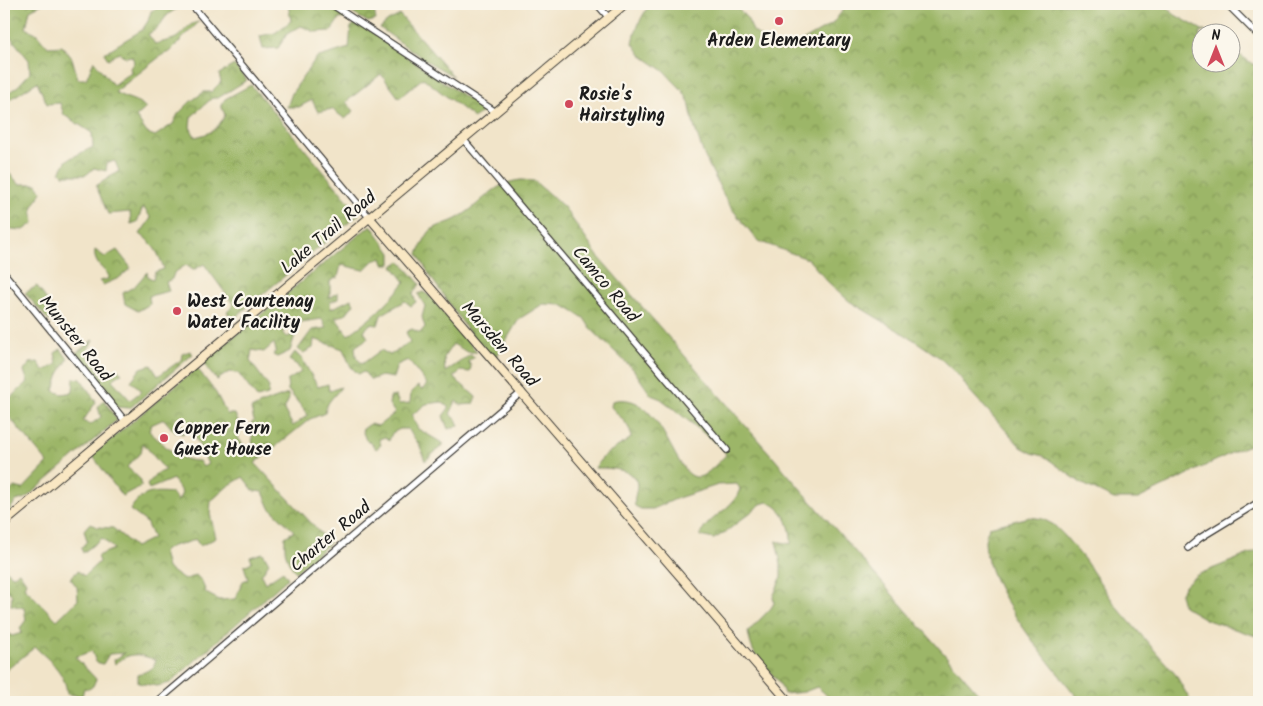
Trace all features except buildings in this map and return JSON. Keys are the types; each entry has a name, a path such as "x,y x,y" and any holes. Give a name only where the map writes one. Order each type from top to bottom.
{"street":[{"name":"Marsden Road","path":"191,4 369,217 789,702"},
{"path":"331,4 496,112"},
{"path":"597,4 609,18"},
{"name":"Lake Trail Road","path":"4,522 625,4"},
{"path":"1227,4 1259,36"},
{"name":"Camco Road","path":"463,139 727,450"},
{"name":"Munster Road","path":"4,273 125,421"},
{"name":"Charter Road","path":"158,702 522,392"},
{"path":"1188,548 1200,538 1259,502"}],"green space":[{"path":"11,4 42,4 30,10 26,28 36,33 48,47 62,46 72,58 78,79 86,79 94,61 113,85 131,72 130,68 134,62 132,56 126,57 119,53 108,59 104,53 142,30 148,21 151,11 163,4 184,4 170,13 156,29 148,34 155,44 176,38 189,26 199,22 169,52 162,55 115,92 146,108 136,117 147,133 155,136 173,124 178,114 190,102 204,92 211,92 221,82 219,74 234,65 247,80 218,98 212,98 191,117 190,127 195,137 210,132 219,124 225,115 221,105 225,99 251,85 359,214 233,319 227,312 234,305 204,264 193,270 186,265 174,273 172,279 166,282 169,291 149,296 150,304 138,311 125,304 123,293 135,286 147,272 148,277 153,279 155,272 164,269 155,249 140,234 151,218 143,207 137,222 131,224 130,212 108,214 96,186 119,171 115,161 107,163 106,171 94,168 86,175 63,175 60,172 67,160 93,147 92,133 64,115 60,103 47,104 37,82 6,102 4,96 18,86 30,73 29,60 4,29 4,8"},
{"path":"288,4 325,4 349,18 339,19 331,31 315,32 301,26 287,34 278,48 263,49 260,36 275,33 291,21"},
{"path":"336,4 387,5 374,10 376,20 368,22"},
{"path":"650,4 733,4 747,18 753,31 778,50 790,48 832,24 848,4 1163,4 1175,15 1190,23 1190,72 1240,72 1240,55 1259,68 1259,444 1235,451 1138,499 1114,499 1081,483 1044,456 1032,453 1021,447 968,389 960,377 939,357 849,301 827,281 808,259 758,241 725,198 704,155 694,126 689,102 683,91 664,71 641,55 633,43 644,13"},
{"path":"400,15 453,76 425,60 380,28 388,21"},
{"path":"357,22 484,110 474,118 423,78 399,98 381,74 346,102 354,111 345,119 332,109 318,112 312,100 299,107 287,107 292,93 316,58 349,48 351,27"},
{"path":"4,167 19,184 37,184 42,192 32,208 34,223 24,230 11,229 4,235 4,198 9,192 4,181"},
{"path":"521,180 534,181 564,207 597,255 986,702 833,702 817,687 804,692 784,694 778,681 755,654 748,632 774,603 773,597 781,578 781,565 776,541 791,544 786,518 778,508 767,502 761,504 714,539 700,536 709,523 732,503 737,496 740,489 737,484 718,485 678,498 653,509 641,509 635,506 634,500 637,485 632,475 620,470 595,468 606,454 631,438 627,425 611,407 612,401 629,400 643,408 655,420 682,465 690,474 699,477 706,474 726,455 723,449 661,399 651,395 633,369 591,329 584,318 562,305 543,304 519,319 495,359 490,362 430,276 418,254 431,230 465,213 502,185"},
{"path":"371,225 391,253 391,264 384,264 382,258 373,261 364,270 341,265 338,277 330,281 330,298 338,292 338,299 330,302 331,309 351,299 354,304 345,315 335,317 348,335 378,311 405,282 393,266 400,261 420,284 413,294 416,302 411,306 405,301 381,315 378,325 370,324 364,331 368,338 355,347 356,357 362,364 381,350 390,355 410,342 406,332 412,329 420,333 425,327 422,317 425,306 418,294 423,292 430,296 477,352 467,352 453,344 444,357 445,372 470,355 475,357 468,361 471,366 470,372 461,371 453,377 476,397 473,404 461,405 456,401 450,414 456,419 459,426 448,429 443,416 449,408 442,402 426,404 412,415 418,429 444,444 425,461 420,446 408,429 400,429 392,433 389,441 385,437 379,439 381,445 376,449 366,440 362,430 370,424 378,426 395,413 389,404 390,397 396,396 399,404 410,403 411,392 418,386 422,390 427,384 408,360 397,365 393,378 381,376 371,380 364,372 358,374 351,367 343,349 314,339 313,348 303,353 298,349 312,330 326,328 322,319 301,322 282,332 286,337 295,335 290,351 277,357 273,355 276,351 274,343 264,352 252,350 250,361 269,387 268,395 257,398 238,373 229,372 217,380 208,370 204,361"},
{"path":"95,250 105,257 117,250 131,268 119,278 103,285 99,281 108,279 107,273 96,260"},
{"path":"37,286 56,313 49,321 25,293"},
{"path":"93,340 86,353 96,364 105,379 117,368 122,373 112,380 130,400 142,391 131,381 141,368 151,365 158,376 181,360 182,354 190,351 193,354 130,408 116,407 75,354"},
{"path":"61,349 68,359 59,374 54,391 62,394 73,392 74,378 81,379 96,402 83,421 90,425 101,417 98,407 104,400 117,420 26,498 16,501 9,511 4,513 4,503 8,501 9,493 14,487 23,489 48,463 4,411 4,391 10,398 28,382 24,371 30,363 38,362 44,371 57,364 55,353"},
{"path":"295,352 302,359 318,387 328,384 329,391 341,387 329,402 325,413 310,419 255,463 330,543 296,572 286,556 285,547 285,537 294,531 270,508 263,492 254,491 243,477 228,486 211,501 210,514 216,538 200,546 195,539 175,545 163,552 167,568 184,580 196,575 202,581 206,593 219,600 235,599 243,581 248,579 244,566 252,562 250,557 263,553 269,563 261,575 265,583 283,571 288,578 170,683 157,686 138,683 138,675 153,668 156,660 144,656 130,655 115,664 114,660 125,653 109,654 103,664 96,662 92,651 75,657 96,679 93,686 89,689 84,688 82,696 67,694 64,680 60,674 51,662 35,647 4,672 4,629 12,636 22,633 20,628 26,620 24,608 11,605 12,595 7,590 4,591 4,567 12,576 19,572 26,582 24,587 57,620 78,600 77,587 70,578 78,571 84,576 99,562 97,556 114,549 102,538 83,553 81,548 87,541 84,530 90,523 97,527 113,528 135,547 153,538 146,522 130,510 138,499 148,494 159,492 172,493 178,501 182,493 173,479 149,489 147,485 156,474 165,470 143,443 141,452 127,467 141,480 141,486 122,496 92,455 197,368 216,393 227,414 235,414 241,430 238,438 249,453 253,447 252,433 244,429 254,421 251,409 288,394 289,399 284,410 293,426 308,415 288,390 287,381 301,372 297,365 289,360","holes":["173,418 185,418 208,464 203,467 199,461 192,461 178,455 149,431 151,425 164,419 174,431 183,434 186,428"]},
{"path":"1030,517 1043,519 1054,525 1064,535 1084,559 1116,606 1176,675 1191,702 1081,702 1022,626 996,582 988,561 985,542 989,527"},
{"path":"1259,550 1259,637 1207,620 1183,606 1180,594 1186,584 1197,575"}],"place":[{"name":"Arden Elementary","path":"779,21"},
{"name":"Rosie's Hairstyling","path":"569,104"},
{"name":"West Courtenay Water Facility","path":"177,311"},
{"name":"Copper Fern Guest House","path":"164,438"}]}
